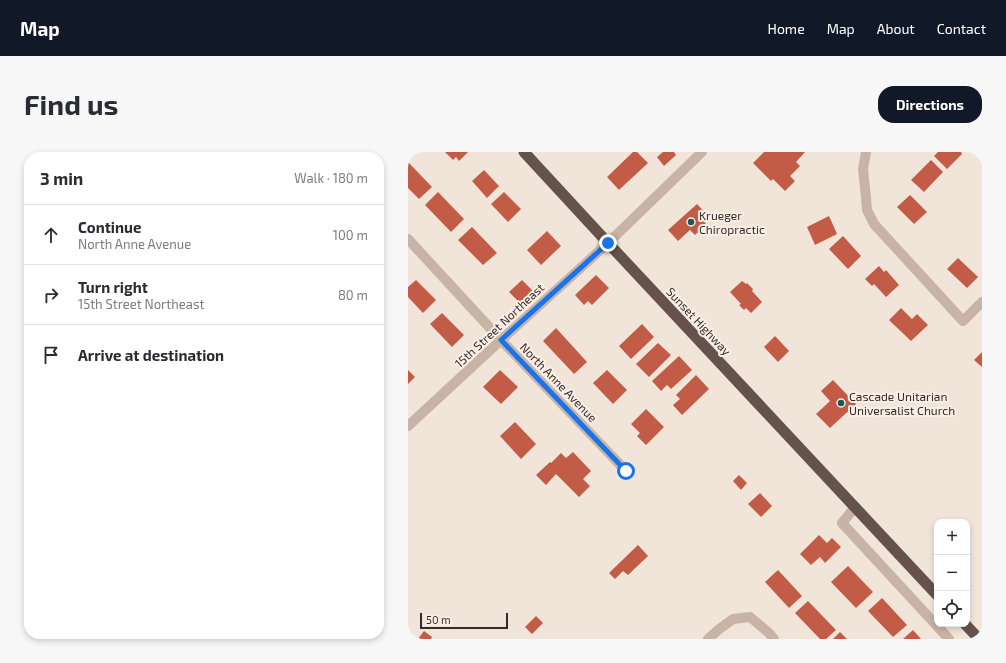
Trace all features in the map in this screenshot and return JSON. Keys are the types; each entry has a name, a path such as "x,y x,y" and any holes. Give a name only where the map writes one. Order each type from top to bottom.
{"highway":[{"name":"Sunset Highway","path":"524,152 934,591"},
{"path":"967,627 979,639"}],"street":[{"name":"15th Street Northeast","path":"408,426 608,243 702,152"},
{"path":"866,152 863,169 866,198 868,210 874,224 962,321 982,302"},
{"name":"North Anne Avenue","path":"408,239 501,340 626,471"},
{"path":"855,507 842,523 949,639"},
{"path":"708,639 733,619 750,617 774,639"}],"building":[{"path":"445,152 468,152 459,161 456,157 453,160"},
{"path":"633,152 637,152 648,163 619,190 607,177"},
{"path":"663,152 674,152 676,155 664,166 657,157"},
{"path":"764,152 805,152 796,162 800,166 790,176 795,181 785,191 773,179 771,181 753,163"},
{"path":"938,152 961,152 962,154 947,169 934,156"},
{"path":"931,160 943,172 924,192 911,180"},
{"path":"408,162 432,187 419,199 408,188"},
{"path":"484,170 499,186 487,198 472,181"},
{"path":"438,192 464,219 451,232 425,205"},
{"path":"504,192 521,209 508,222 491,204"},
{"path":"910,195 927,212 914,224 897,207"},
{"name":"Krueger Chiropractic","path":"697,204 707,215 702,219 706,224 695,235 690,230 678,241 668,230"},
{"path":"829,216 837,234 815,245 807,227"},
{"path":"472,227 497,253 483,265 458,240"},
{"path":"547,231 561,246 541,265 527,250"},
{"path":"843,236 861,256 848,269 829,249"},
{"path":"958,258 978,277 967,288 947,269"},
{"path":"879,266 884,272 886,270 899,285 886,297 874,284 872,286 865,279"},
{"path":"596,275 609,288 592,305 588,301 584,305 575,295"},
{"path":"416,280 436,300 423,313 408,297 408,287"},
{"path":"522,280 534,292 521,304 509,292"},
{"path":"742,281 746,284 747,283 753,289 752,291 762,302 751,313 746,308 744,310 739,305 741,304 730,292"},
{"path":"901,308 912,319 917,314 928,325 911,341 889,320"},
{"path":"442,313 464,335 452,347 430,324"},
{"path":"642,324 654,337 631,359 619,346"},
{"path":"556,328 587,362 574,374 543,341"},
{"path":"775,336 789,351 778,362 764,347"},
{"path":"658,343 671,355 649,377 636,364"},
{"path":"982,352 982,367 974,360"},
{"path":"679,356 692,370 671,389 667,385 661,391 652,381"},
{"path":"408,370 415,377 408,384"},
{"path":"500,370 518,387 501,404 483,387"},
{"path":"607,370 627,390 613,404 593,383"},
{"path":"696,375 709,389 682,415 673,405 680,399 676,395"},
{"name":"Cascade Unitarian Universalist Church","path":"833,380 856,404 830,428 816,414 830,401 821,391"},
{"path":"646,409 664,427 646,445 637,436 640,433 631,424"},
{"path":"515,422 536,444 521,459 500,436"},
{"path":"573,452 591,471 583,479 590,486 579,497 556,474 546,485 536,475 561,453 566,458"},
{"path":"739,475 747,483 741,490 733,481"},
{"path":"760,493 772,506 761,517 748,504"},
{"path":"819,535 827,543 832,538 841,547 825,563 820,557 811,565 800,554"},
{"path":"638,545 648,556 628,575 623,571 615,579 609,573"},
{"path":"848,566 873,592 856,608 831,582"},
{"path":"778,570 802,596 789,608 765,582"},
{"path":"882,598 907,625 893,637 868,611"},
{"path":"808,601 836,630 826,639 820,639 795,613"},
{"path":"536,616 543,623 532,634 525,627"},
{"path":"913,630 921,639 903,639"},
{"path":"424,631 432,637 431,639 418,639"},
{"path":"840,632 847,639 833,639"}],"place":[{"name":"Krueger Chiropractic","path":"691,222"},
{"name":"Cascade Unitarian Universalist Church","path":"841,403"}],"route":[{"path":"608,243 501,340 626,471"}]}
